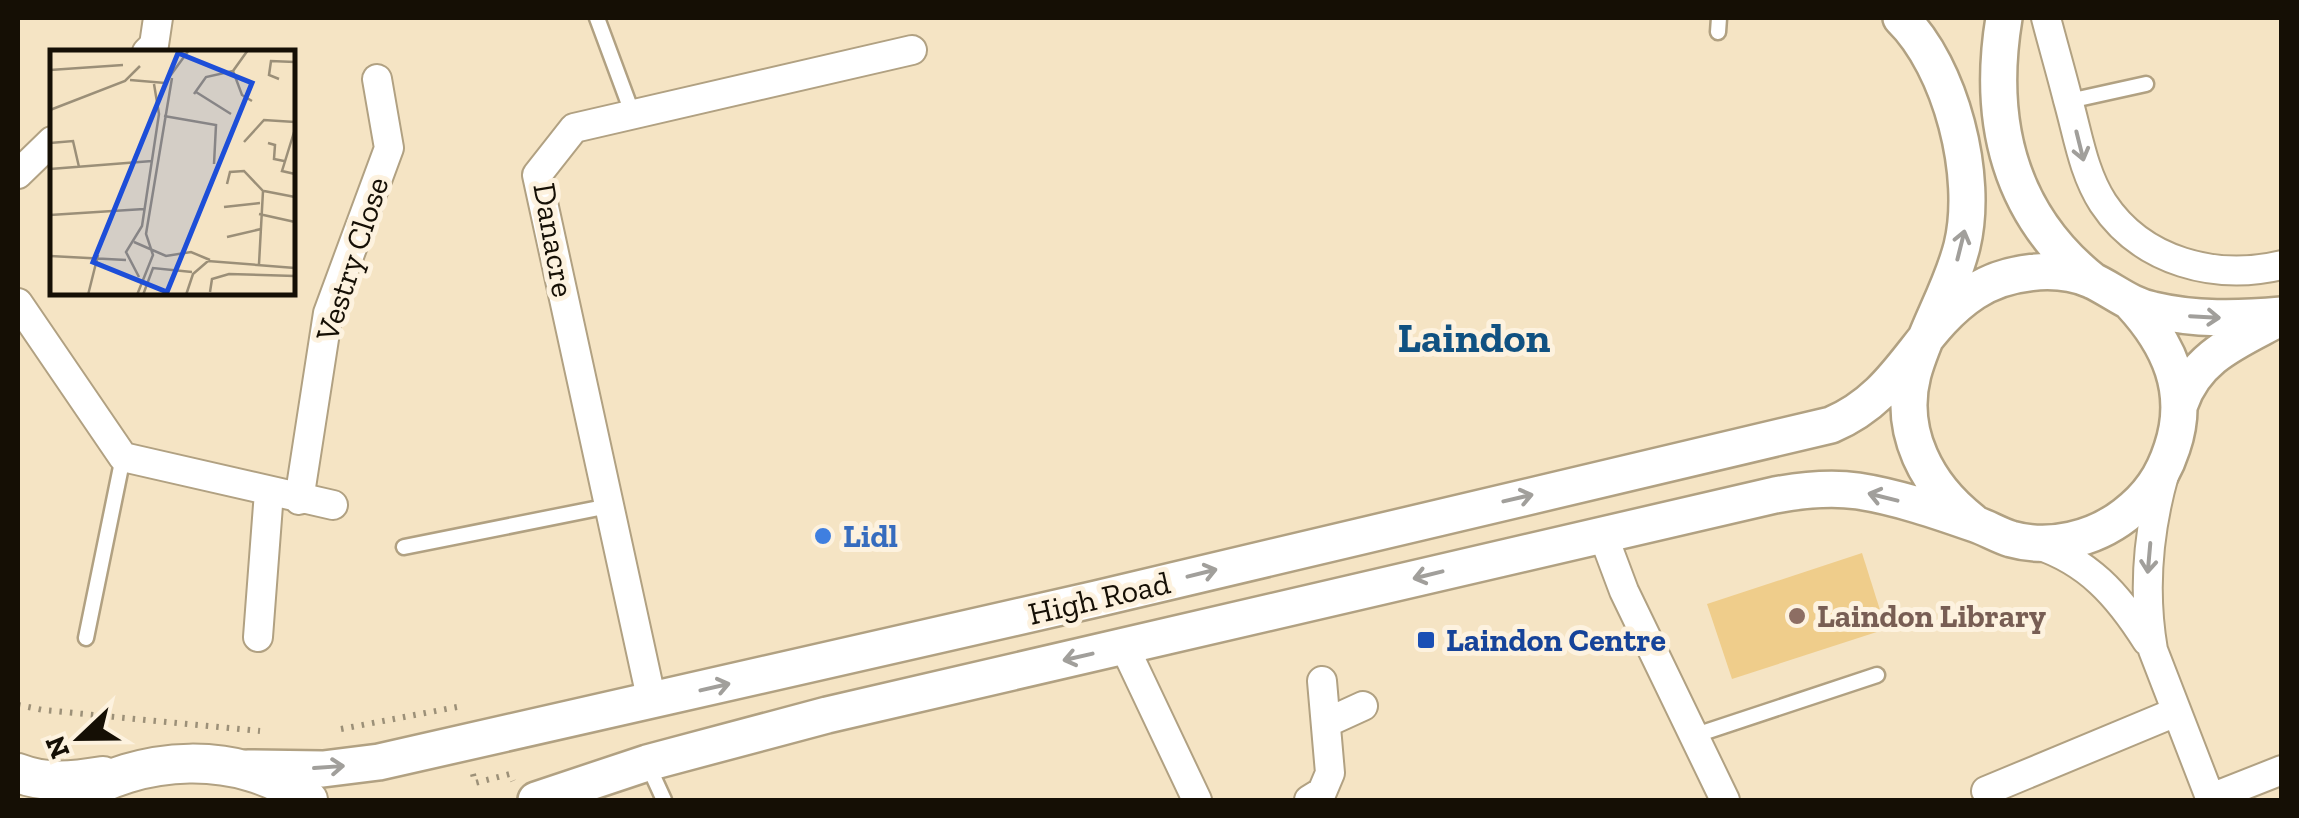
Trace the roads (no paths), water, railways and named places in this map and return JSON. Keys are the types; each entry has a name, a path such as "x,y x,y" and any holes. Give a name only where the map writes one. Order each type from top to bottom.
{"main road":[{"path":"18,772 34,779 55,781 183,763 232,768 271,780 308,800"},
{"path":"70,800 128,771"}],"street":[{"path":"148,50 154,45 158,18"},
{"path":"1900,18 1922,42 1940,74 1954,122 1967,196 1962,245 1929,336"},
{"path":"2004,18 1998,52 1999,104 2015,178 2032,216 2046,235 2094,282"},
{"path":"2046,18 2084,163 2098,195 2123,225 2147,246 2176,262 2236,272 2282,265"},
{"path":"2058,18 2058,66"},
{"name":"Danacre","path":"652,702 536,175 574,128 912,50"},
{"name":"Vestry Close","path":"299,500 328,313 389,148 377,79"},
{"path":"18,174 50,143"},
{"name":"High Road","path":"232,768 323,768 379,762 652,702 1831,425 1853,416 1874,400 1948,313 1976,290 2026,273 2060,273 2094,282 2147,309 2198,318 2282,316"},
{"path":"18,303 124,457 333,505"},
{"name":"High Road","path":"2130,303 2154,328 2168,353 2180,404"},
{"name":"High Road","path":"536,800 647,763 827,715 1775,495 1855,490 2031,543 2075,540 2112,525 2140,504 2166,468 2186,385 2202,366 2228,346 2282,316"},
{"name":"High Road","path":"1929,336 1913,374 1912,432 1926,471 1947,501 1976,524"},
{"path":"2166,468 2148,562 2148,624 2153,650 2176,712 2211,799 2282,770"},
{"path":"258,637 269,492"},
{"path":"1603,535 1624,591 1725,800"},
{"path":"2031,543 2058,551 2109,587 2153,650"},
{"path":"1124,646 1196,800"},
{"path":"1309,800 1322,792 1330,773 1322,681"},
{"path":"1328,722 1363,706"},
{"path":"1986,791 2176,712"}],"lane":[{"path":"597,18 633,114"},
{"path":"2069,101 2146,84"},
{"path":"86,638 124,457"},
{"path":"404,547 609,506"},
{"path":"1692,736 1878,675"},
{"path":"647,763 664,800"}],"place":[{"name":"Lidl","path":"823,536"},
{"name":"Laindon Library","path":"1797,616"},
{"name":"Laindon Centre","path":"1426,640"}],"district":[{"name":"Laindon","path":"1474,337"}]}
